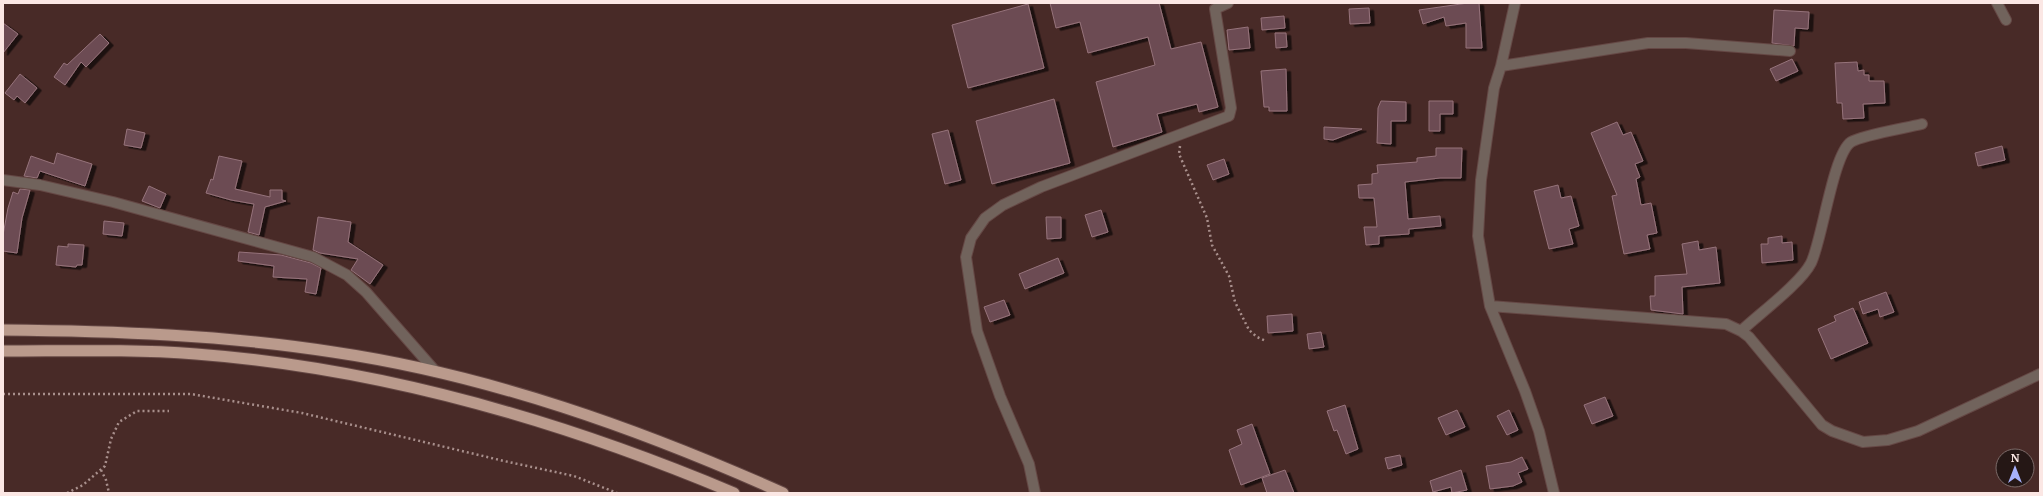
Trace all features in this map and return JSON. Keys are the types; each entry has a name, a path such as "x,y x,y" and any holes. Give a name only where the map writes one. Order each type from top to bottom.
{"highway":[{"path":"3,330 94,331 224,339 334,352 436,372 575,411 691,454 784,493"},
{"path":"3,351 117,351 196,354 300,366 391,382 533,419 692,475 734,493"}],"street":[{"path":"1035,493 1029,464 1000,396 977,331 966,257 971,238 985,218 1003,205 1041,187 1228,116 1231,108 1215,9 1228,3"},
{"path":"1515,3 1502,66 1494,88 1481,180 1478,236 1490,306 1525,391 1539,431 1554,493"},
{"path":"1997,3 2006,20"},
{"path":"1502,66 1648,43 1686,43 1790,51"},
{"path":"1741,331 1801,277 1812,262 1824,214 1846,147 1857,139 1922,124"},
{"path":"3,180 40,185 113,202 313,257 347,275 366,292 436,372"},
{"path":"1490,306 1726,324 1741,331 1749,337 1822,425 1832,431 1863,442 1888,440 1918,431 2040,374"}],"path":[{"path":"1192,130 1180,143 1179,154 1207,218 1212,245 1228,276 1238,308 1249,330 1266,340"},
{"path":"3,394 191,394 302,413 574,476 617,493"},
{"path":"67,493 105,466 111,439 119,422 137,411 169,412"},
{"path":"101,470 106,480 109,493"},
{"path":"73,493 74,489"}],"building":[{"path":"1050,3 1159,3 1171,49 1201,42 1218,107 1199,112 1197,104 1157,114 1162,132 1113,147 1096,82 1155,65 1148,37 1088,53 1080,22 1056,28"},
{"path":"1468,3 1479,3 1482,48 1466,48 1466,23 1446,26 1444,17 1423,24 1419,10"},
{"path":"1028,4 1044,68 968,88 952,25"},
{"path":"1369,8 1370,23 1350,24 1349,9"},
{"path":"1774,10 1809,12 1808,29 1795,28 1794,46 1772,43"},
{"path":"1284,16 1285,28 1262,30 1261,18"},
{"path":"3,23 18,34 3,53"},
{"path":"1248,27 1250,48 1229,50 1227,30"},
{"path":"1275,33 1286,33 1287,47 1276,48"},
{"path":"100,34 109,43 86,67 81,62 65,85 54,77 64,63 67,65"},
{"path":"1792,59 1798,71 1776,81 1770,69"},
{"path":"1857,62 1858,71 1864,70 1864,75 1869,75 1869,81 1884,81 1885,103 1863,104 1864,118 1843,119 1842,103 1837,103 1835,63"},
{"path":"1286,69 1287,111 1269,111 1269,107 1264,107 1261,71"},
{"path":"20,74 37,88 25,103 17,96 14,100 5,93"},
{"path":"1054,99 1070,163 992,184 976,121"},
{"path":"1381,101 1406,102 1406,121 1391,121 1391,144 1377,143 1378,108"},
{"path":"1429,101 1453,101 1453,114 1440,114 1440,131 1429,131"},
{"path":"1617,122 1623,135 1631,132 1643,161 1635,164 1640,177 1636,179 1641,205 1651,203 1657,233 1647,235 1650,249 1624,254 1612,196 1617,195 1591,133"},
{"path":"1324,127 1362,129 1333,140 1324,139"},
{"path":"127,129 145,133 141,148 124,145"},
{"path":"948,130 961,180 945,184 932,134"},
{"path":"2002,146 2005,160 1978,166 1975,153"},
{"path":"1436,148 1462,148 1461,178 1440,178 1405,182 1408,219 1440,216 1441,226 1409,229 1409,234 1379,236 1379,244 1366,245 1364,227 1377,227 1374,198 1359,198 1358,185 1372,184 1372,174 1378,173 1377,165 1417,162 1417,158 1436,156"},
{"path":"57,153 92,164 85,186 40,171 37,178 24,176 31,156 54,164"},
{"path":"219,156 242,161 235,189 270,197 270,190 282,190 282,200 286,201 265,207 259,235 248,232 254,204 231,200 206,193 211,179 213,180"},
{"path":"1224,159 1229,174 1213,180 1207,165"},
{"path":"1558,185 1561,198 1571,196 1579,226 1569,229 1573,244 1549,249 1534,191"},
{"path":"149,186 166,194 160,208 142,201"},
{"path":"20,189 30,190 22,218 17,253 3,251 3,235 8,208 13,192 18,194"},
{"path":"1101,210 1108,232 1092,237 1085,215"},
{"path":"318,217 351,222 348,242 383,265 370,284 351,270 358,259 320,253 313,250"},
{"path":"1046,217 1061,217 1061,238 1047,239"},
{"path":"104,221 124,223 122,236 103,234"},
{"path":"1782,236 1782,243 1792,242 1793,260 1762,263 1761,244 1768,244 1768,238"},
{"path":"1698,241 1699,250 1716,247 1720,283 1682,287 1683,314 1651,310 1650,296 1655,296 1655,276 1687,274 1682,244"},
{"path":"68,244 84,245 82,265 77,265 76,267 56,265 58,246 68,247"},
{"path":"239,252 281,255 311,263 321,268 316,294 305,292 307,279 273,277 274,266 238,261"},
{"path":"1058,258 1064,273 1025,289 1019,274"},
{"path":"1886,292 1894,312 1880,317 1878,309 1863,314 1859,302"},
{"path":"1004,300 1010,315 990,322 984,307"},
{"path":"1853,308 1868,343 1831,359 1818,329 1836,321 1834,316"},
{"path":"1292,314 1293,331 1268,333 1267,316"},
{"path":"1321,332 1324,347 1309,349 1307,334"},
{"path":"1605,397 1613,416 1592,424 1584,405"},
{"path":"1345,405 1358,449 1346,454 1337,430 1334,431 1327,411"},
{"path":"1457,410 1465,427 1446,435 1438,418"},
{"path":"1509,410 1518,430 1507,435 1497,416"},
{"path":"1252,424 1270,474 1241,485 1229,450 1242,444 1237,430"},
{"path":"1400,455 1402,465 1388,469 1385,458"},
{"path":"1522,457 1528,469 1518,473 1522,482 1513,486 1490,489 1486,466 1511,462"},
{"path":"1285,470 1294,493 1267,493 1262,478"},
{"path":"1461,470 1467,490 1452,493 1451,487 1433,492 1430,481"}]}
